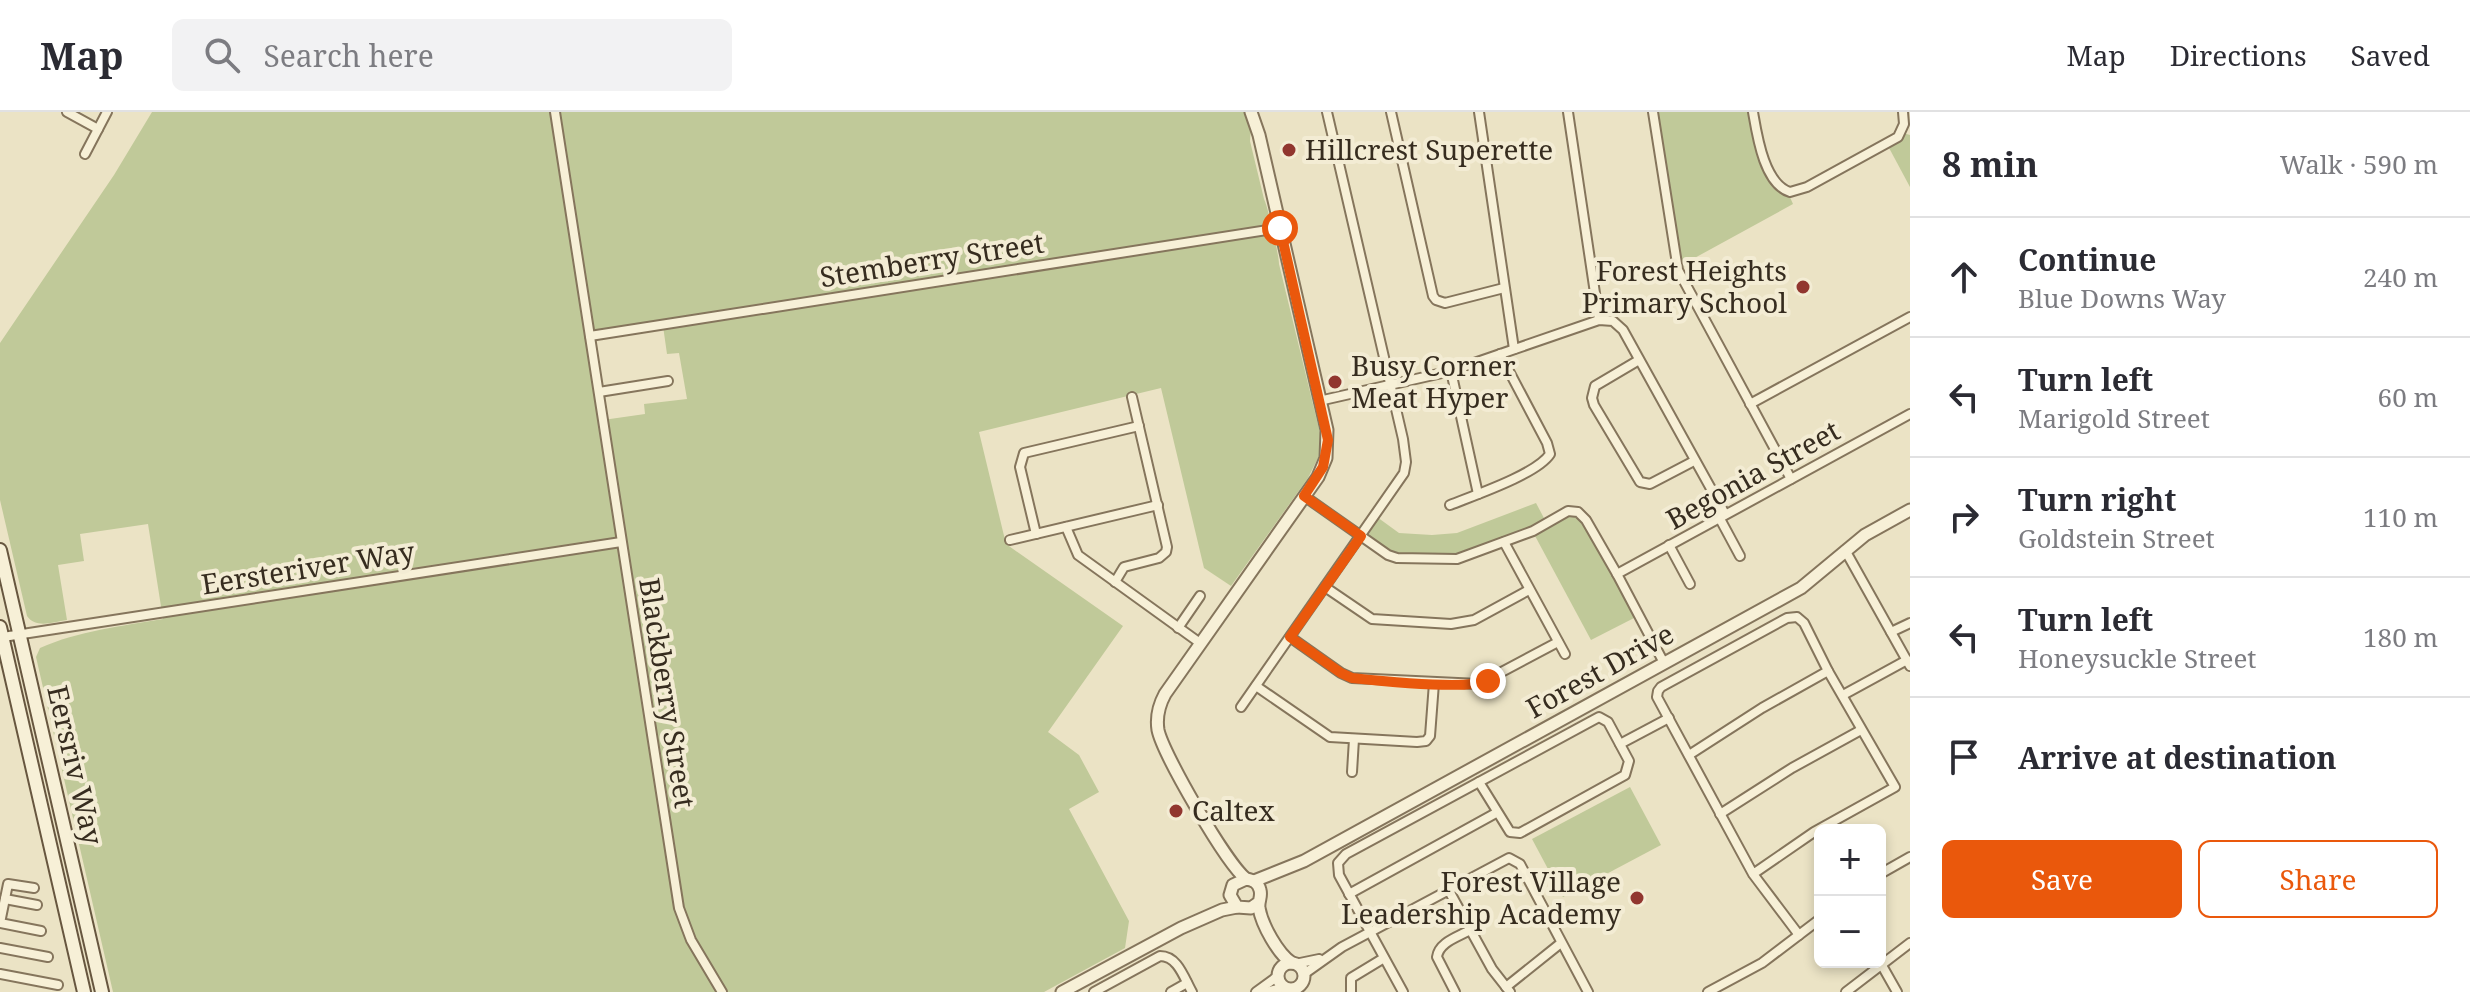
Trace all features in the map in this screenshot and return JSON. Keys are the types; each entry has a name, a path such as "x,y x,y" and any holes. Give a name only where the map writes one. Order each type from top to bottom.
{"main road":[{"name":"Eersriv Way","path":"0,550 102,992"},
{"name":"Eersriv Way","path":"1,632 84,992"}],"street":[{"path":"67,112 98,129"},
{"path":"85,154 107,112"},
{"name":"Blackberry Street","path":"555,112 681,917 722,992"},
{"path":"1251,112 1257,124 1328,440 1326,458 1318,477 1165,694 1157,722 1161,739 1217,843 1233,867 1250,880 1260,898 1262,916 1280,951 1300,966 1304,982"},
{"path":"1241,707 1406,467 1403,439 1327,112"},
{"path":"1391,112 1433,296 1445,303 1504,288"},
{"path":"1479,112 1514,349"},
{"path":"1568,112 1599,320"},
{"path":"1653,112 1676,265 1791,479"},
{"path":"1753,112 1764,159 1778,185 1790,192 1807,187 1898,137 1904,124 1903,112"},
{"name":"Stemberry Street","path":"590,336 1280,228"},
{"path":"1750,404 1910,317"},
{"path":"1319,401 1451,371 1599,320 1613,321 1620,327 1694,461 1740,556"},
{"path":"1450,505 1542,463 1550,454 1500,354"},
{"path":"1639,360 1595,386 1594,405 1640,482 1650,484 1694,461"},
{"path":"1451,371 1478,494"},
{"path":"599,392 668,381"},
{"path":"1115,582 1124,567 1159,558 1166,552 1167,542 1132,397"},
{"name":"Begonia Street","path":"1617,574 1910,414"},
{"path":"1036,534 1020,467 1024,453 1139,426"},
{"path":"1304,496 1394,557 1445,560 1457,559 1533,531 1565,512 1578,512 1586,520 1617,574 1664,663"},
{"path":"1010,540 1158,505"},
{"name":"Forest Drive","path":"1260,898 1271,883 1304,861 1801,588 1865,535 1910,510"},
{"path":"1066,527 1078,555 1200,643"},
{"name":"Eersteriver Way","path":"1,632 20,634 621,542"},
{"path":"1504,542 1565,654"},
{"path":"1669,545 1690,584"},
{"path":"1843,695 1908,663 1845,550"},
{"path":"1325,587 1372,619 1451,624 1474,620 1529,590"},
{"path":"1178,628 1200,596"},
{"path":"1753,874 1814,832 1895,787 1800,618 1793,617 1658,691 1657,697 1753,874 1799,935"},
{"path":"1891,632 1910,623"},
{"path":"1290,637 1352,678 1434,683 1482,683 1558,642"},
{"path":"1689,755 1762,708 1828,671"},
{"path":"1256,686 1333,738 1417,742 1429,739 1434,683"},
{"path":"1403,992 1349,894 1337,868 1340,859 1346,854 1596,718 1606,720 1629,761 1628,771 1621,779 1520,833 1510,832 1479,782"},
{"path":"1620,744 1669,718"},
{"path":"1720,814 1792,768 1861,730"},
{"path":"1352,772 1354,739"},
{"path":"1349,894 1496,813"},
{"path":"1217,843 1228,870 1231,892 1239,908 1256,919 1275,955 1279,973 1290,989"},
{"path":"1886,871 1910,857"},
{"path":"1256,992 1285,965 1327,956 1509,858 1520,864 1588,992"},
{"name":"Forest Drive","path":"1250,880 1304,861"},
{"path":"1181,928 1231,892 1235,882 1250,880"},
{"path":"34,888 8,884 0,923 41,931"},
{"path":"1448,889 1492,969 1508,990 1561,943"},
{"path":"1062,992 1181,928 1222,910 1251,908 1260,898"},
{"path":"5,899 37,905"},
{"path":"1708,992 1762,963 1814,924"},
{"path":"1455,992 1437,952 1441,946 1470,930"},
{"path":"1886,960 1910,943"},
{"path":"0,948 48,957"},
{"path":"1094,992 1160,956 1170,957 1190,988 1171,992"},
{"path":"1266,992 1299,986 1327,956"},
{"path":"1351,992 1349,983 1354,975 1384,958"},
{"path":"1846,992 1875,968"},
{"path":"1884,968 1897,992"},
{"path":"0,974 58,985"}],"green space":[{"path":"152,112 1244,112 1251,127 1250,141 1320,433 1319,456 1308,478 1231,586 1204,568 1161,388 979,432 1006,544 1123,626 1048,732 1079,755 1099,792 1069,809 1129,921 1125,948 1044,992 113,992 36,657 40,648 69,637 163,619 148,524 80,534 84,561 58,565 67,620 40,624 27,616 0,500 0,343 114,175","holes":["663,326 667,354 679,353 687,399 644,404 645,414 603,420 592,336"]},
{"path":"1656,112 1750,112 1776,187 1789,195 1793,204 1680,266"},
{"path":"1903,133 1910,135 1910,187 1888,146"},
{"path":"1536,503 1545,520 1456,556 1395,554 1372,540 1369,534 1377,517 1399,533 1457,533"},
{"path":"1575,514 1582,519 1636,617 1591,640 1534,534"},
{"path":"1630,787 1661,845 1563,897 1532,839"}],"place":[{"name":"Hillcrest Superette","path":"1289,150"},
{"name":"Forest Heights Primary School","path":"1803,287"},
{"name":"Busy Corner Meat Hyper","path":"1335,382"},
{"name":"Caltex","path":"1176,811"},
{"name":"Forest Village Leadership Academy","path":"1637,898"}],"route":[{"path":"1280,228 1328,440 1323,467 1304,496 1361,536 1290,637 1352,678 1477,684 1488,681"}]}
